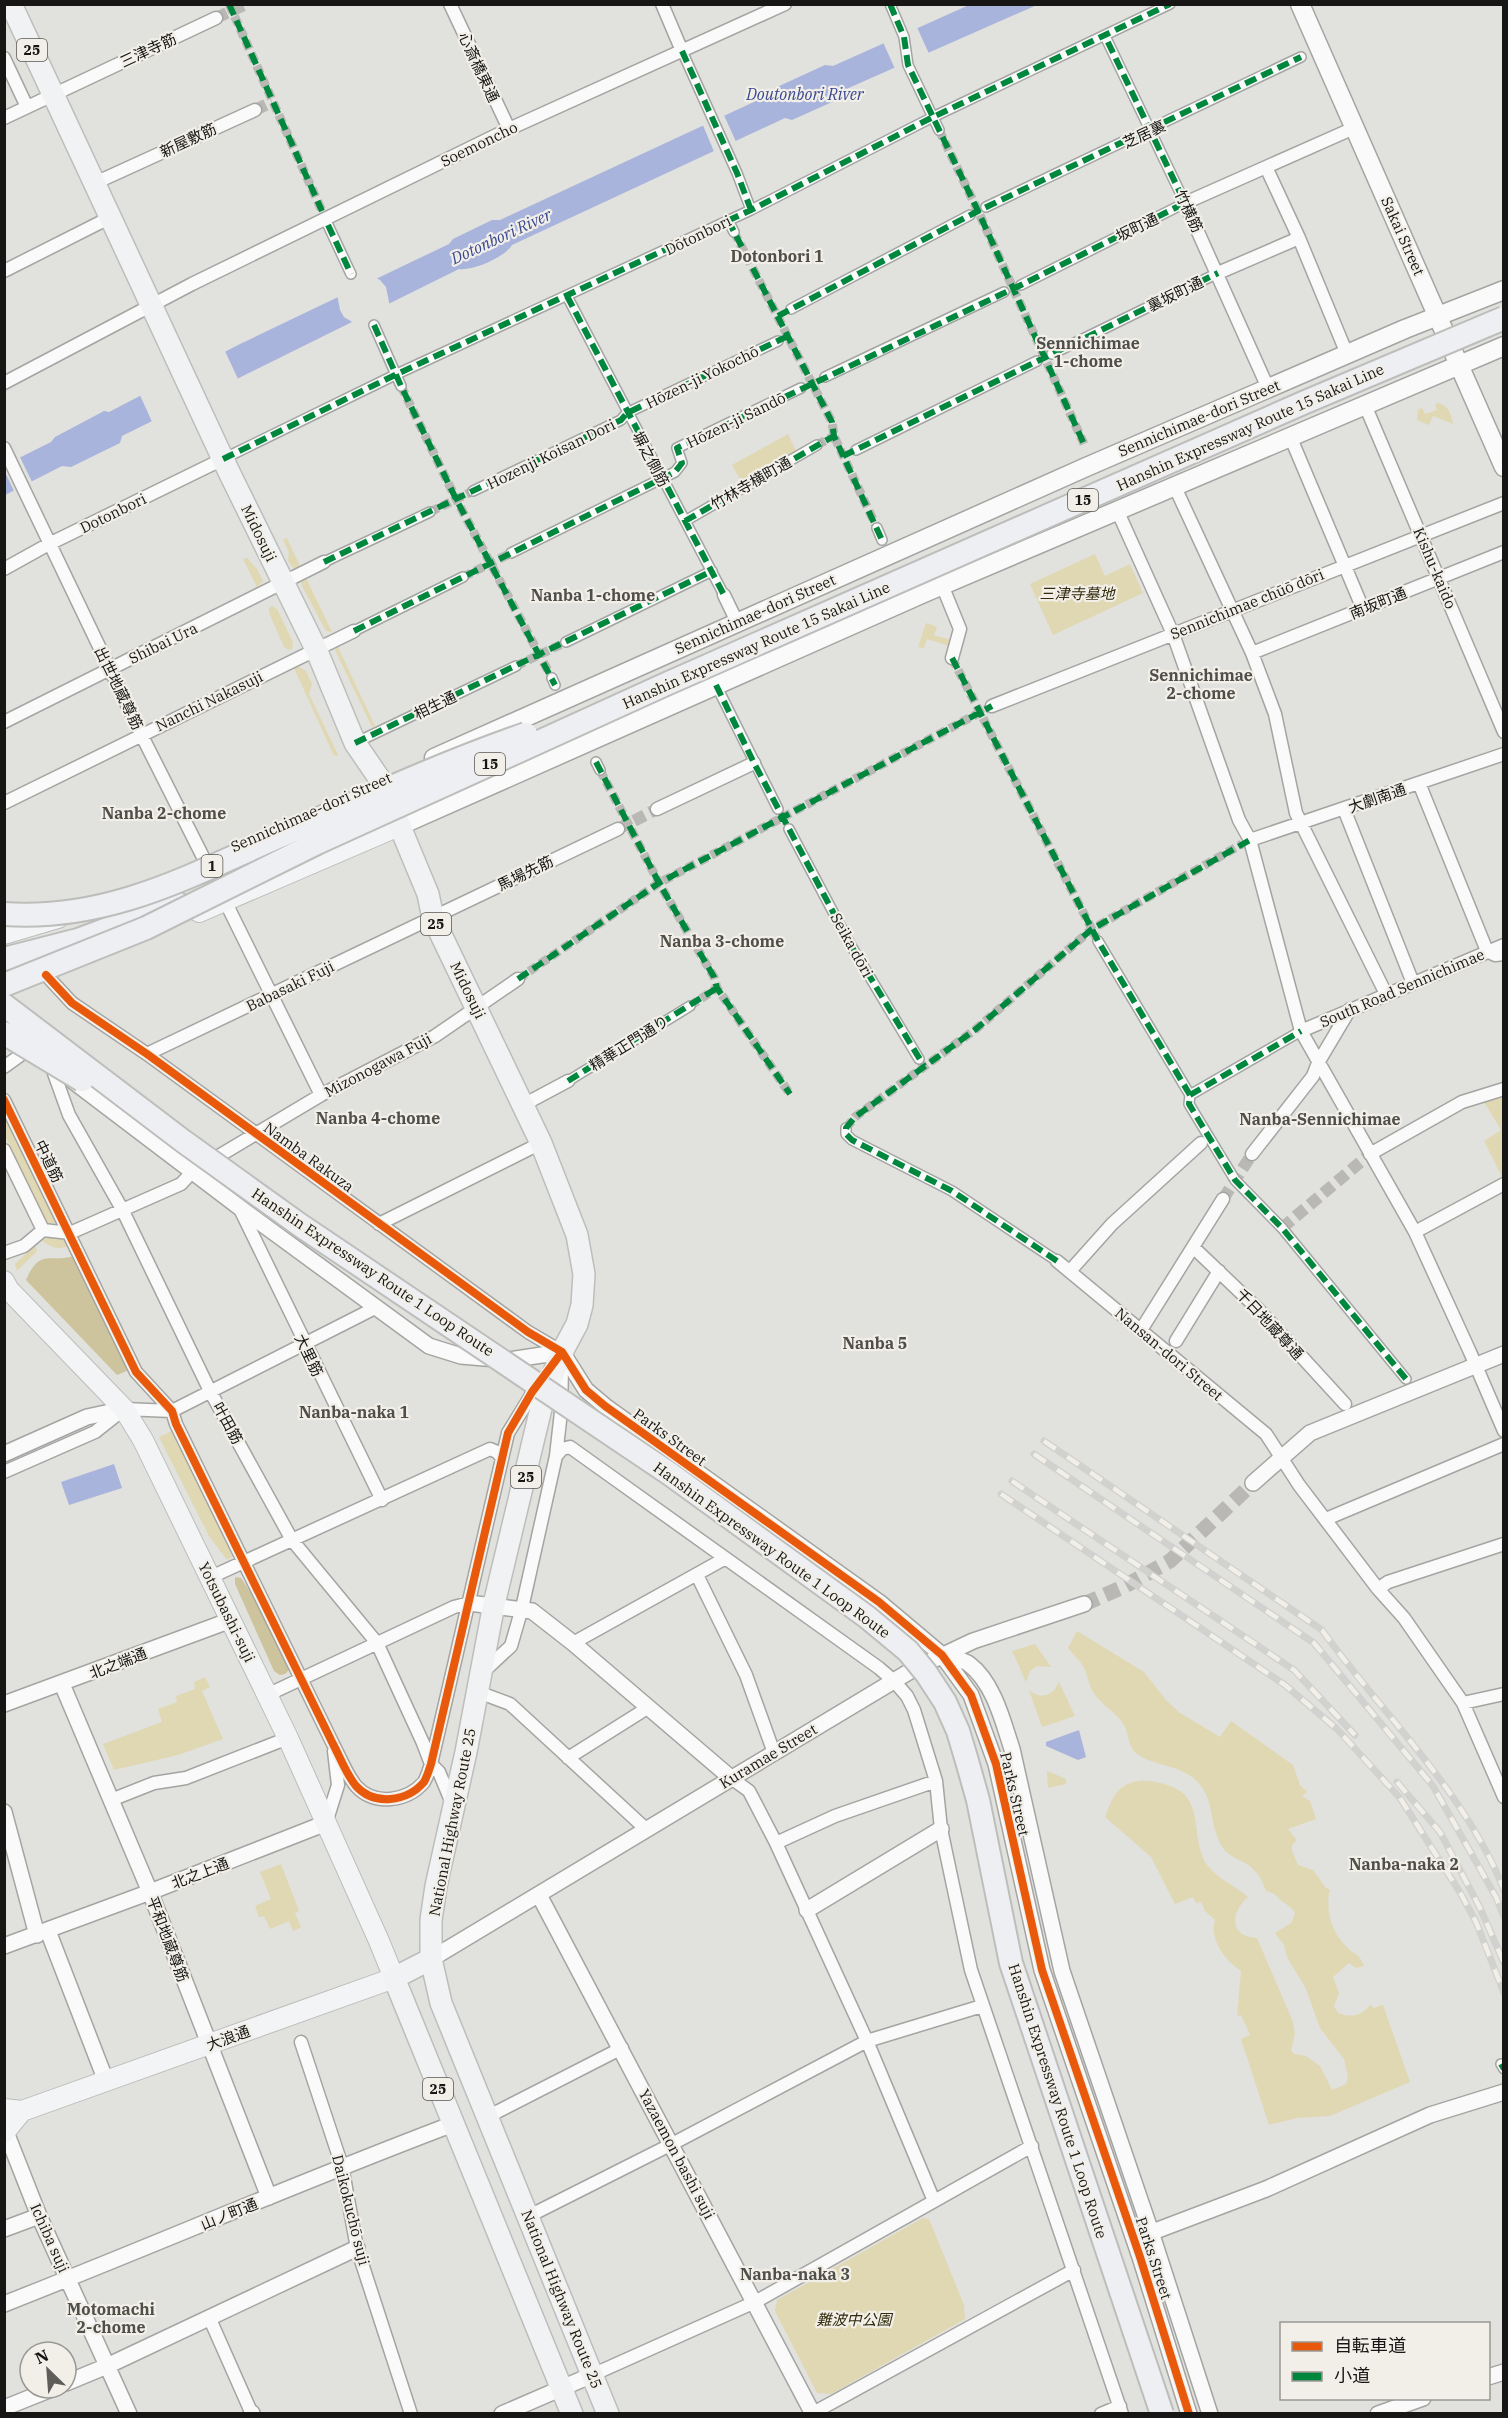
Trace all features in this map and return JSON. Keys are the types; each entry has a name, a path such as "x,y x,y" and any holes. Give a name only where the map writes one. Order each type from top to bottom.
{"highway":[{"name":"Midosuji","path":"11,4 223,459 316,649 355,743 381,781 428,894 433,918 541,1143 577,1235 584,1261 584,1286 577,1324 562,1352"},
{"name":"Hanshin Expressway Route 15 Sakai Line","path":"4,959 78,940 123,924 316,843 664,685 1281,413 1503,318"},
{"name":"1","path":"4,914 81,911 137,897 480,750 664,685"},
{"path":"4,983 146,928 316,843"},
{"name":"Hanshin Expressway Route 1 Loop Route","path":"4,1005 183,1141 300,1225 670,1473 867,1617 908,1651 945,1702 961,1741 978,1800 1011,1963 1162,2414"},
{"path":"4,1032 183,1141"},
{"name":"National Highway Route 25","path":"562,1352 543,1400 494,1604 466,1752 436,1886 431,1920 431,1959 441,2003 489,2116 608,2414"},
{"name":"大浪通","path":"394,1978 431,1959"},
{"name":"25","path":"394,1978 572,2414"}],"main road":[{"name":"Sakai Street","path":"1300,4 1460,364 1503,467"},
{"name":"Sennichimae-dori Street","path":"4,934 126,895 553,706 737,621 1268,388 1503,290"},
{"path":"4,983 46,975 225,901 942,585 1503,346"},
{"name":"Yotsubashi-suji","path":"4,1281 9,1290 124,1409 142,1440 288,1738 394,1978"},
{"name":"大浪通","path":"5,2131 13,2110 106,2081 394,1978"}],"street":[{"name":"心斎橋東通","path":"450,4 508,129"},
{"path":"662,4 737,173 751,210"},
{"name":"Soemoncho","path":"4,383 177,291 508,129 785,4"},
{"name":"Dōtonbori","path":"223,459 397,374 751,210 933,117 1170,4"},
{"path":"890,5 904,37 908,65 939,130"},
{"name":"三津寺筋","path":"27,107 216,18"},
{"name":"竹横筋","path":"1105,36 1218,273 1268,388"},
{"name":"芝居裏","path":"986,207 1150,131 1301,57"},
{"path":"4,58 27,107 4,118"},
{"name":"新屋敷筋","path":"95,183 255,110"},
{"name":"坂町通","path":"1021,285 1185,203 1354,128"},
{"path":"1266,167 1299,238 1347,354"},
{"path":"791,309 970,215"},
{"path":"4,271 111,217"},
{"path":"728,220 734,232"},
{"path":"328,225 351,274"},
{"name":"裏坂町通","path":"1052,354 1218,273 1299,238"},
{"path":"825,377 1004,292"},
{"name":"塀之側筋","path":"567,296 737,621"},
{"path":"374,325 401,386"},
{"name":"Hōzen-ji Yokochō","path":"627,413 778,341"},
{"path":"856,450 1037,362"},
{"name":"Hōzen-ji Sandō","path":"662,479 681,466 681,456 677,448 801,388"},
{"name":"Kishu-kaido","path":"1365,405 1503,732"},
{"name":"Hozenji Koisan Dori","path":"473,492 621,420 627,413"},
{"path":"1290,436 1363,609"},
{"name":"竹林寺横町通","path":"685,521 818,445"},
{"name":"出世地蔵尊筋","path":"4,448 141,734 204,859"},
{"name":"Dotonbori","path":"4,569 49,544 223,459"},
{"path":"511,553 662,479"},
{"path":"1174,485 1252,652 1275,714 1296,813 1386,994"},
{"name":"Sennichimae chūō dōri","path":"992,706 1503,503"},
{"path":"1117,510 1173,634 1239,820 1301,1031 1415,1232 1503,1431"},
{"path":"324,562 430,512"},
{"path":"877,528 882,540"},
{"name":"南坂町通","path":"1252,652 1503,552"},
{"name":"Shibai Ura","path":"4,722 324,562"},
{"path":"566,642 712,571"},
{"path":"354,631 463,577"},
{"path":"942,585 960,629 952,658"},
{"name":"Nanchi Nakasuji","path":"4,803 354,631"},
{"name":"相生通","path":"355,743 516,666"},
{"path":"716,685 778,809"},
{"name":"大劇南通","path":"1246,842 1503,754"},
{"path":"657,809 754,763"},
{"path":"1419,783 1487,951 1495,955 1503,954"},
{"path":"1344,810 1413,983"},
{"name":"馬場先筋","path":"433,918 618,829"},
{"name":"Seika dōri","path":"789,829 850,944 919,1059"},
{"path":"225,901 321,1095"},
{"name":"Babasaki Fuji","path":"147,1054 433,918"},
{"path":"1098,941 1235,1180 1282,1228 1405,1377"},
{"name":"South Road Sennichimae","path":"1301,1031 1503,945"},
{"name":"Namba Rakuza","path":"46,975 72,1003 147,1054 528,1332 562,1352"},
{"name":"Mizonogawa Fuji","path":"70,1233 180,1184 192,1172 321,1095 435,1036 518,979"},
{"name":"精華正門通り","path":"568,1081 690,1006"},
{"path":"1252,1154 1313,1077 1318,1063 1350,1009"},
{"path":"1189,1100 1301,1031"},
{"path":"4,1032 239,1208 429,1346 460,1356 508,1360 562,1352"},
{"path":"4,1067 29,1049"},
{"name":"叶田筋","path":"51,1065 69,1115 122,1209 210,1392 292,1540 377,1642 431,1764 439,1772 453,1805"},
{"path":"523,1105 568,1081"},
{"path":"1370,1154 1462,1102 1503,1089"},
{"name":"中道筋","path":"4,1100 136,1372 172,1411"},
{"name":"Nansan-dori Street","path":"846,1128 846,1134 852,1140 951,1191 1057,1261 1266,1434 1299,1485 1378,1588 1404,1618 1463,1703 1503,1797"},
{"path":"379,1224 541,1143"},
{"path":"1070,1271 1112,1224 1201,1143"},
{"path":"4,1150 43,1230"},
{"path":"1415,1232 1503,1184"},
{"path":"1141,1330 1223,1199"},
{"name":"大里筋","path":"239,1208 304,1345 382,1500"},
{"path":"4,1253 24,1246 43,1230 70,1233"},
{"name":"千日地蔵尊通","path":"1193,1247 1258,1309 1345,1404"},
{"path":"1176,1341 1219,1271"},
{"path":"4,1454 87,1418 124,1409 172,1411 375,1308"},
{"path":"562,1352 561,1412 556,1455 522,1608 511,1646 480,1683 510,1704 646,1830"},
{"path":"172,1411 176,1424 333,1744 356,1785 365,1794 389,1800 412,1792 425,1781 431,1764 508,1433 532,1392 562,1352"},
{"name":"Parks Street","path":"562,1352 586,1390 605,1406 879,1602 942,1655 970,1695 996,1764 1042,1970 1134,2239 1190,2414"},
{"path":"1253,1483 1311,1433 1503,1354"},
{"path":"4,1472 95,1432 124,1409"},
{"path":"1326,1519 1503,1444"},
{"path":"556,1455 562,1449 570,1447 894,1680 907,1696 914,1710 936,1781 940,1828 961,1930 982,2006 1121,2410 1101,2414"},
{"path":"211,1577 490,1449 502,1458"},
{"path":"1378,1588 1388,1582 1503,1544"},
{"path":"573,1642 724,1559"},
{"path":"697,1575 746,1674 774,1753"},
{"path":"267,1695 377,1642 454,1607 468,1603 494,1604 532,1611 573,1642 749,1791 867,2041 934,2201"},
{"name":"Kuramae Street","path":"431,1959 894,1680 973,1641 1084,1604"},
{"name":"北之端通","path":"4,1704 231,1620"},
{"name":"Parks Street","path":"942,1655 968,1663 981,1677 994,1698 1004,1724 1012,1749 1062,1971 1210,2414"},
{"name":"平和地蔵尊筋","path":"62,1684 150,1892 269,2197"},
{"path":"1463,1703 1503,1694"},
{"path":"568,1758 649,1707"},
{"path":"111,1800 154,1783 186,1778 288,1738"},
{"path":"326,1823 338,1785 333,1744"},
{"path":"776,1844 835,1816 936,1781"},
{"path":"4,1812 42,1933 106,2081"},
{"name":"北之上通","path":"4,1946 326,1823"},
{"path":"807,1910 940,1828"},
{"name":"Yazaemon bashi suji","path":"539,1895 622,2048 813,2413"},
{"path":"529,2216 672,2144 867,2041 982,2006"},
{"name":"Daikokuchō suji","path":"300,2042 342,2166 357,2248 411,2414"},
{"path":"489,2116 622,2048"},
{"path":"1134,2239 1266,2188 1430,2115 1503,2092"},
{"name":"山ノ町通","path":"4,2304 342,2166 453,2124"},
{"name":"Ichiba suji","path":"5,2131 39,2216 129,2414"},
{"path":"502,2414 755,2302 1032,2146"},
{"path":"4,2229 39,2216"},
{"path":"78,2378 357,2248"},
{"path":"813,2413 1074,2270"},
{"path":"209,2317 252,2413"},
{"path":"4,2408 24,2400"},
{"path":"1378,2414 1417,2400"}],"green space":[{"path":"1439,403 1449,411 1453,424 1433,416 1429,425 1417,420 1418,410 1422,408 1425,414 1437,410 1435,404"},
{"path":"788,434 796,451 741,481 732,465"},
{"path":"287,538 300,566 294,569 288,561 289,552 283,540"},
{"name":"三津寺墓地","path":"1095,554 1105,576 1130,564 1143,593 1053,635 1030,584"},
{"path":"247,558 257,569 263,581 257,587 243,559"},
{"path":"306,578 332,632 326,631 302,586 301,582"},
{"path":"272,606 277,609 293,642 292,649 284,647 269,613 269,608"},
{"path":"926,623 937,627 934,635 951,640 949,646 927,639 924,648 918,647"},
{"path":"337,645 375,726 372,727 335,650"},
{"path":"297,666 306,671 312,684 309,694 338,755 334,756 294,668"},
{"path":"1503,1092 1504,1176 1502,1177 1484,1141 1501,1130 1483,1100"},
{"path":"5,1113 56,1219 54,1223 47,1224 5,1136"},
{"path":"52,1236 64,1240 70,1246 54,1247 41,1239"},
{"path":"35,1245 37,1251 17,1271 15,1264"},
{"path":"172,1431 222,1530 232,1557 227,1560 209,1536 159,1437"},
{"path":"1077,1631 1144,1672 1165,1699 1180,1713 1220,1737 1231,1721 1293,1765 1300,1785 1307,1792 1302,1796 1310,1801 1316,1819 1288,1829 1297,1840 1292,1845 1292,1851 1298,1865 1313,1870 1330,1890 1328,1905 1330,1919 1336,1933 1360,1958 1364,1966 1356,1968 1349,1963 1333,1977 1339,1993 1334,2006 1338,2013 1352,2016 1360,2014 1370,2005 1374,2008 1383,2005 1410,2082 1330,2116 1297,2118 1269,2125 1241,2039 1250,2035 1241,2015 1237,2016 1241,1971 1220,1949 1214,1935 1215,1920 1205,1911 1201,1902 1196,1903 1193,1897 1175,1904 1151,1857 1105,1817 1113,1798 1121,1788 1132,1782 1147,1781 1167,1785 1180,1791 1188,1799 1193,1809 1202,1855 1208,1866 1248,1897 1238,1910 1235,1923 1241,1933 1257,1938 1293,2022 1295,2034 1291,2050 1294,2054 1306,2056 1320,2066 1332,2090 1346,2084 1348,2077 1344,2059 1320,2028 1306,1989 1287,1957 1284,1945 1275,1933 1291,1923 1295,1914 1276,1895 1266,1891 1255,1871 1225,1850 1216,1834 1208,1800 1200,1784 1177,1769 1145,1759 1134,1751 1124,1725 1095,1695 1084,1667 1068,1648"},
{"path":"1035,1644 1051,1667 1037,1666 1030,1671 1026,1682 1012,1651"},
{"path":"205,1677 210,1687 202,1691 223,1739 178,1755 114,1770 103,1744 162,1722 158,1709 177,1702 176,1696 195,1689 194,1682"},
{"path":"1059,1682 1075,1716 1042,1727 1029,1690 1038,1695 1046,1695 1053,1691"},
{"path":"1047,1771 1066,1779 1066,1784 1048,1788"},
{"path":"281,1864 299,1911 295,1913 301,1927 293,1931 289,1921 270,1929 264,1916 259,1917 255,1906 271,1899 260,1872"},
{"name":"難波中公園","path":"923,2218 929,2219 964,2305 965,2319 831,2394 817,2393 775,2311 777,2300"}],"shaded area":[{"path":"74,1256 129,1370 117,1375 26,1280 31,1270 41,1260"},
{"path":"235,1577 241,1578 258,1603 288,1664 289,1670 285,1674 280,1675 274,1671 235,1584"}],"water":[{"name":"Doutonbori River","path":"969,5 1037,5 844,90 841,98 792,120 785,118 512,245 503,254 488,262 472,268 459,269 122,436 120,443 71,467 62,466 5,495 5,465 51,442 55,437 104,411 109,412 238,345 449,244 453,239 492,220 500,220 773,93 777,87 825,65 833,66"},
{"path":"114,1464 122,1488 69,1505 61,1482"},
{"path":"1079,1730 1086,1757 1078,1760 1046,1746 1046,1742"}],"pier":[{"path":"916,25 930,56 896,71 882,40"},
{"path":"723,113 737,144 715,154 702,123"},
{"path":"372,276 386,287 390,307 354,323 344,317 337,294"},
{"path":"224,349 239,381 153,424 139,393"},
{"path":"19,455 33,484 15,493 4,470 4,462"}],"tunnel":[{"path":"229,4 322,211"},
{"path":"216,18 246,4"},
{"path":"255,110 272,102"},
{"path":"939,130 1084,444"},
{"path":"734,232 832,422 834,436 877,528"},
{"path":"401,386 456,499 552,678"},
{"path":"817,445 834,436"},
{"path":"430,512 473,491"},
{"path":"463,577 511,553"},
{"path":"516,666 566,642"},
{"path":"952,658 1098,941"},
{"path":"518,979 659,883 992,706"},
{"path":"600,770 659,883 714,977 717,988 790,1094"},
{"path":"618,829 657,809"},
{"path":"846,1128 855,1117 976,1029 1092,929 1242,844"},
{"path":"690,1006 717,988"},
{"path":"1223,1199 1252,1154"},
{"path":"1282,1228 1370,1154"},
{"path":"1084,1604 1123,1587 1170,1561 1253,1483"}],"railway":[{"path":"1044,1441 1322,1630 1445,1787 1468,1820 1504,1890"},
{"path":"1034,1454 1314,1643 1433,1786 1496,1897 1504,1917"},
{"path":"1012,1481 1294,1670 1355,1735"},
{"path":"1001,1494 1285,1685 1337,1729 1400,1798 1461,1894 1476,1922 1504,1993"},
{"path":"1397,1782 1440,1832 1480,1908 1504,1963"}],"marked path":[{"path":"229,4 322,211"},
{"path":"890,4 904,37 908,65 978,211 1084,444"},
{"path":"223,459 397,374 751,210 933,117 1170,4"},
{"path":"354,631 675,472 682,463 677,448 1021,285 1185,203 1105,36"},
{"path":"682,51 737,173 751,210"},
{"path":"778,316 978,211 1301,57"},
{"path":"728,220 832,422 834,436 882,540"},
{"path":"328,225 351,274"},
{"path":"843,456 1218,273"},
{"path":"567,296 724,595"},
{"path":"374,325 456,499 555,685"},
{"path":"324,562 621,420 627,413 788,336"},
{"path":"685,521 834,436"},
{"path":"355,743 712,571"},
{"path":"952,658 1098,941 1190,1095 1189,1104 1235,1180 1282,1228 1406,1379"},
{"path":"716,685 754,763 850,944 924,1066"},
{"path":"518,979 659,883 992,706"},
{"path":"596,762 659,883 714,977 717,988 790,1094"},
{"path":"1057,1261 952,1191 852,1140 846,1134 846,1128 855,1117 976,1029 1092,929 1250,840"},
{"path":"568,1081 717,988"},
{"path":"1190,1095 1301,1031"},
{"path":"1501,2064 1504,2069"}],"cycle path":[{"path":"46,975 72,1003 147,1054 528,1332 562,1352 586,1390 605,1406 879,1602 942,1655 971,1695 996,1764 1042,1970 1140,2257 1189,2414"},
{"path":"4,1100 136,1372 172,1411 176,1424 346,1771 356,1786 372,1797 390,1799 409,1794 417,1789 426,1778 508,1433 532,1392 562,1352"}],"district":[{"name":"Dotonbori 1","path":"777,256"},
{"name":"Sennichimae 1-chome","path":"1088,352"},
{"name":"Nanba 1-chome","path":"593,595"},
{"name":"Sennichimae 2-chome","path":"1201,684"},
{"name":"Nanba 2-chome","path":"164,813"},
{"name":"Nanba 3-chome","path":"722,941"},
{"name":"Nanba 4-chome","path":"378,1118"},
{"name":"Nanba-Sennichimae","path":"1320,1119"},
{"name":"Nanba 5","path":"875,1343"},
{"name":"Nanba-naka 1","path":"354,1412"},
{"name":"Nanba-naka 2","path":"1404,1864"},
{"name":"Nanba-naka 3","path":"795,2274"},
{"name":"Motomachi 2-chome","path":"111,2318"}],"water label":[{"name":"Dotonbori River","path":"501,236"}]}
